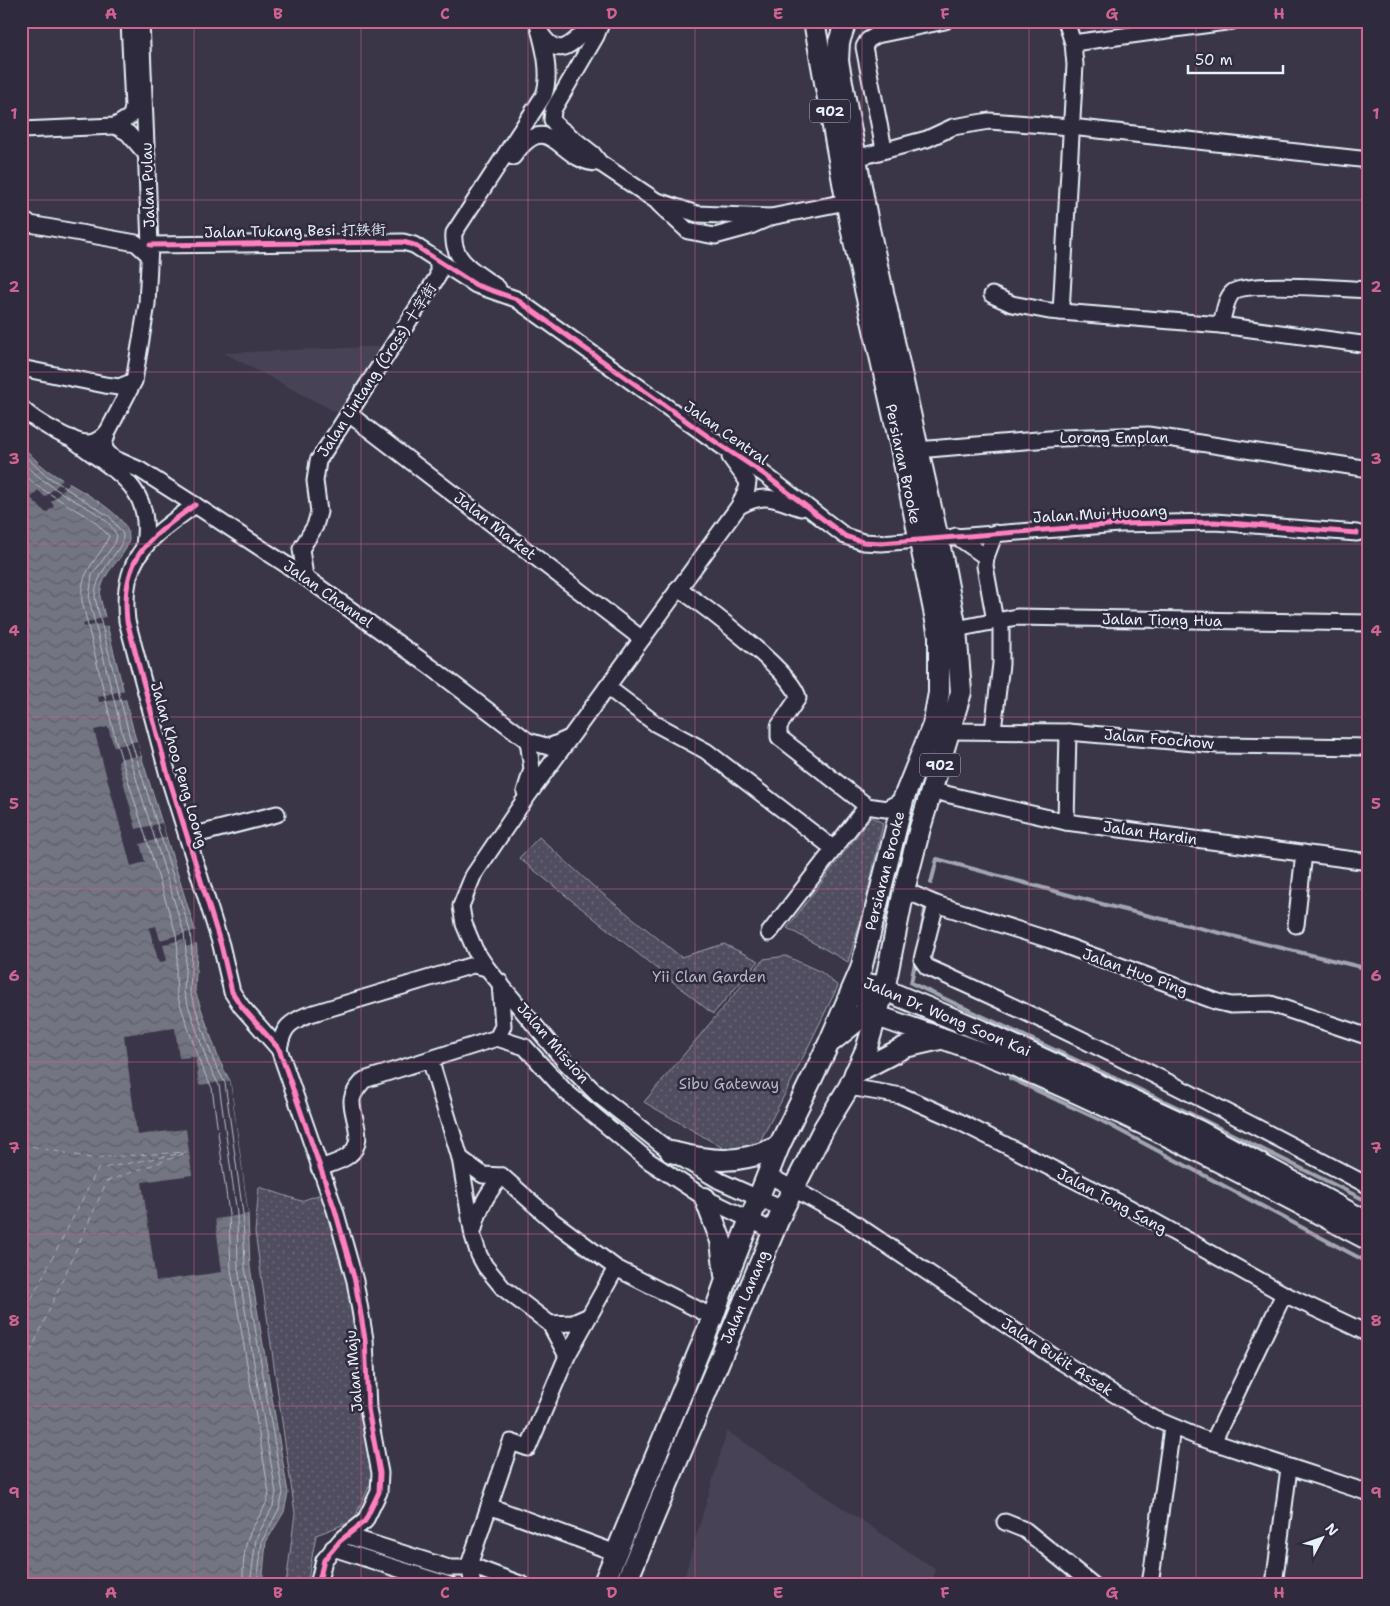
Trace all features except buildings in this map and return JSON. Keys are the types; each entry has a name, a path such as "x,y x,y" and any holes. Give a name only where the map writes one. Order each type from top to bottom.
{"main road":[{"name":"Persiaran Brooke","path":"814,21 855,200 940,538 939,693 933,725 902,800 858,977 829,1043"},
{"name":"Persiaran Brooke","path":"846,21 839,42 838,61 856,158 855,200 940,538 956,629 961,692 933,791 920,828 904,890 884,990 873,1012"},
{"name":"Jalan Dr. Wong Soon Kai","path":"858,977 884,990 989,1034 1199,1131 1369,1223"},
{"name":"Jalan Dr. Wong Soon Kai","path":"858,977 873,1012 1010,1064 1080,1094 1369,1240"},
{"path":"829,1043 873,1012"},
{"name":"Jalan Lanang","path":"625,1585 792,1187 852,1080 873,1012"},
{"path":"852,1080 905,1047 940,1039"},
{"name":"Jalan Lanang","path":"603,1585 713,1317 780,1146 829,1043"},
{"path":"671,1152 705,1160 727,1160 761,1155 780,1146"},
{"path":"705,1198 722,1241 726,1280"}],"street":[{"path":"21,130 115,126 131,116 133,100 129,21"},
{"name":"Jalan Pulau","path":"70,438 87,444 96,442 108,431 134,382 147,304 149,250 141,21"},
{"path":"538,26 546,42 556,49 563,49 596,21"},
{"path":"602,21 553,110 552,120 593,154 600,163 655,200 688,231 705,236 732,232 771,217 855,200"},
{"path":"884,149 864,47 868,40 877,35 945,21"},
{"path":"1061,312 1075,65 1073,43 1066,21"},
{"path":"1073,43 1233,21"},
{"path":"511,296 459,258 454,247 454,233 544,95 547,86 547,71 538,26"},
{"path":"856,158 927,139 953,128 990,121 1071,127 1369,160"},
{"path":"115,126 134,139 147,155"},
{"path":"511,296 508,288 464,249 462,241 463,233 495,183 523,143 531,137 538,135 551,138 584,160 600,163"},
{"path":"655,200 697,214 771,217"},
{"path":"129,242 142,232 149,218"},
{"path":"24,224 129,242 149,250"},
{"name":"Jalan Tukang Besi 打铁街","path":"149,250 403,242 414,245 476,285 511,296"},
{"name":"Jalan Lintang (Cross) 十字街","path":"436,259 438,263 438,276"},
{"name":"Jalan Lintang (Cross) 十字街","path":"305,577 301,549 315,526 319,512 315,481 318,461 438,276 452,269"},
{"path":"1221,325 1229,297 1234,291 1241,289 1269,287 1369,290"},
{"path":"992,294 1012,304 1061,312 1221,325 1369,345"},
{"name":"Jalan Central","path":"511,296 720,445 764,474 810,512 845,536 862,542 881,543 940,538"},
{"path":"21,368 105,386 119,387 134,382"},
{"path":"21,407 120,472 133,488 145,516 146,532 144,545"},
{"name":"Jalan Market","path":"349,414 642,639"},
{"name":"Jalan Channel","path":"108,431 104,444 106,450 119,461 140,470 305,577 431,667 528,741"},
{"name":"Lorong Emplan","path":"917,450 1062,438 1148,435 1369,470"},
{"name":"Jalan Mission","path":"720,445 748,482 747,489 739,506 521,805 473,876 461,906 464,924 475,950 487,968 566,1062 597,1094 671,1152 720,1181 783,1209"},
{"path":"739,506 755,498 765,496 810,512"},
{"path":"144,545 161,529 195,505"},
{"name":"Jalan Mui Huoang","path":"940,538 1119,524 1214,522 1357,532"},
{"path":"993,730 1002,664 998,620 986,557 995,533"},
{"path":"940,538 986,557"},
{"name":"Jalan Khoo Peng Loong","path":"144,545 128,580 124,597 127,621 160,746 221,945 232,992 279,1049"},
{"path":"678,588 746,640 793,686 798,698 779,726 780,737 868,806 886,809 902,800"},
{"name":"Jalan Tiong Hua","path":"956,629 1017,617 1369,623"},
{"path":"607,686 656,724 706,751 834,849"},
{"name":"Jalan Foochow","path":"950,731 1068,732 1217,744 1369,747"},
{"path":"1066,822 1068,732"},
{"path":"521,805 532,769 528,741 550,747 558,745 570,737"},
{"name":"Jalan Hardin","path":"933,791 1066,822 1369,862"},
{"path":"769,933 868,806"},
{"path":"187,837 277,814"},
{"path":"1296,925 1304,853"},
{"name":"Jalan Huo Ping","path":"904,890 936,904 1050,940 1218,1002 1231,1005 1270,1004 1369,1037"},
{"path":"936,904 922,960 927,967 1034,1015 1238,1116 1369,1186"},
{"path":"279,1049 284,1029 290,1023 307,1015 473,965 487,968"},
{"path":"319,1168 349,1156 355,1147 358,1128 352,1100 355,1091 364,1080 497,1038 503,1026 500,982"},
{"name":"Jalan Mission","path":"497,1038 525,1047 565,1091 650,1161 705,1198 774,1231"},
{"name":"Jalan Maju","path":"279,1049 335,1210 356,1281 365,1339 368,1409 380,1473 378,1492 373,1508 365,1521 333,1548 324,1560 318,1585"},
{"path":"430,1059 460,1158 473,1234 480,1255 503,1288 550,1324 567,1356"},
{"name":"Jalan Tong Sang","path":"852,1080 902,1096 952,1118 1130,1208 1284,1294 1369,1334"},
{"path":"460,1158 483,1175 502,1176 554,1222 616,1268 713,1317"},
{"name":"Jalan Bukit Assek","path":"768,1175 845,1217 1057,1359 1172,1428 1288,1468 1369,1492"},
{"path":"473,1234 480,1208 491,1188 502,1176"},
{"path":"473,1585 468,1565 511,1442 528,1448 567,1356 616,1268"},
{"path":"1213,1442 1284,1294"},
{"path":"550,1324 573,1323 589,1316"},
{"path":"1150,1585 1172,1428"},
{"path":"1274,1585 1288,1468"},
{"path":"489,1506 616,1553"},
{"path":"1005,1522 1025,1530 1092,1585"},
{"path":"348,1536 449,1568 462,1568 468,1565 523,1585"},
{"path":"333,1548 449,1585"}],"shaded area":[{"path":"390,346 345,417 224,353"},
{"path":"727,1431 935,1569 933,1585 697,1585 684,1578"}],"green space":[{"path":"871,817 883,823 864,910 848,962 787,928"},
{"name":"Yii Clan Garden","path":"539,837 593,886 681,957 724,944 759,961 713,1014 519,858"},
{"name":"Sibu Gateway","path":"786,956 821,972 838,986 758,1145 735,1155 644,1102 764,959"},
{"path":"259,1187 301,1201 327,1192 362,1321 377,1470 353,1521 316,1535 307,1585 286,1585 295,1513 255,1232"}],"water":[{"path":"21,445 46,469 109,509 127,529 129,539 127,546 109,571 101,587 100,597 134,733 195,930 197,951 195,991 219,1060 230,1081 248,1214 250,1267 288,1493 284,1512 266,1542 262,1585 21,1585"}],"pier":[{"path":"64,479 69,484 51,502 54,506 46,513 31,498 38,490 45,497"},
{"path":"108,616 110,625 102,627 100,624 84,627 83,624"},
{"path":"125,690 127,699 99,702 98,697"},
{"path":"108,727 114,747 137,741 141,756 122,758 118,762 136,829 162,823 166,837 140,844 145,862 131,866 94,730"},
{"path":"156,926 160,940 197,930 199,943 185,947 183,939 163,945 167,960 159,963 149,928"},
{"path":"175,1028 179,1058 195,1057 199,1085 230,1081 248,1214 215,1219 222,1272 156,1281 142,1182 192,1175 186,1129 137,1135 124,1035"}],"waterway":[{"path":"931,883 937,859 1113,907 1369,969"},
{"path":"920,939 925,910"},
{"path":"916,958 911,983 1181,1109 1369,1202"},
{"path":"1010,1078 1100,1120 1369,1263"}],"ferry route":[{"path":"21,1144 90,1158 186,1152"},
{"path":"21,1373 107,1181 189,1152"},
{"path":"21,1319 98,1169 183,1153"}],"cycle path":[{"path":"150,245 403,242 414,245 476,285 516,299 720,445 764,474 845,536 863,542 881,543 1119,524 1215,522 1357,533"},
{"path":"195,505 151,540 141,552 133,566 128,581 126,599 127,621 168,775 221,945 232,992 242,1007 279,1049 335,1210 355,1281 365,1339 368,1409 380,1473 379,1492 365,1521 340,1541 324,1560 318,1585"}]}
